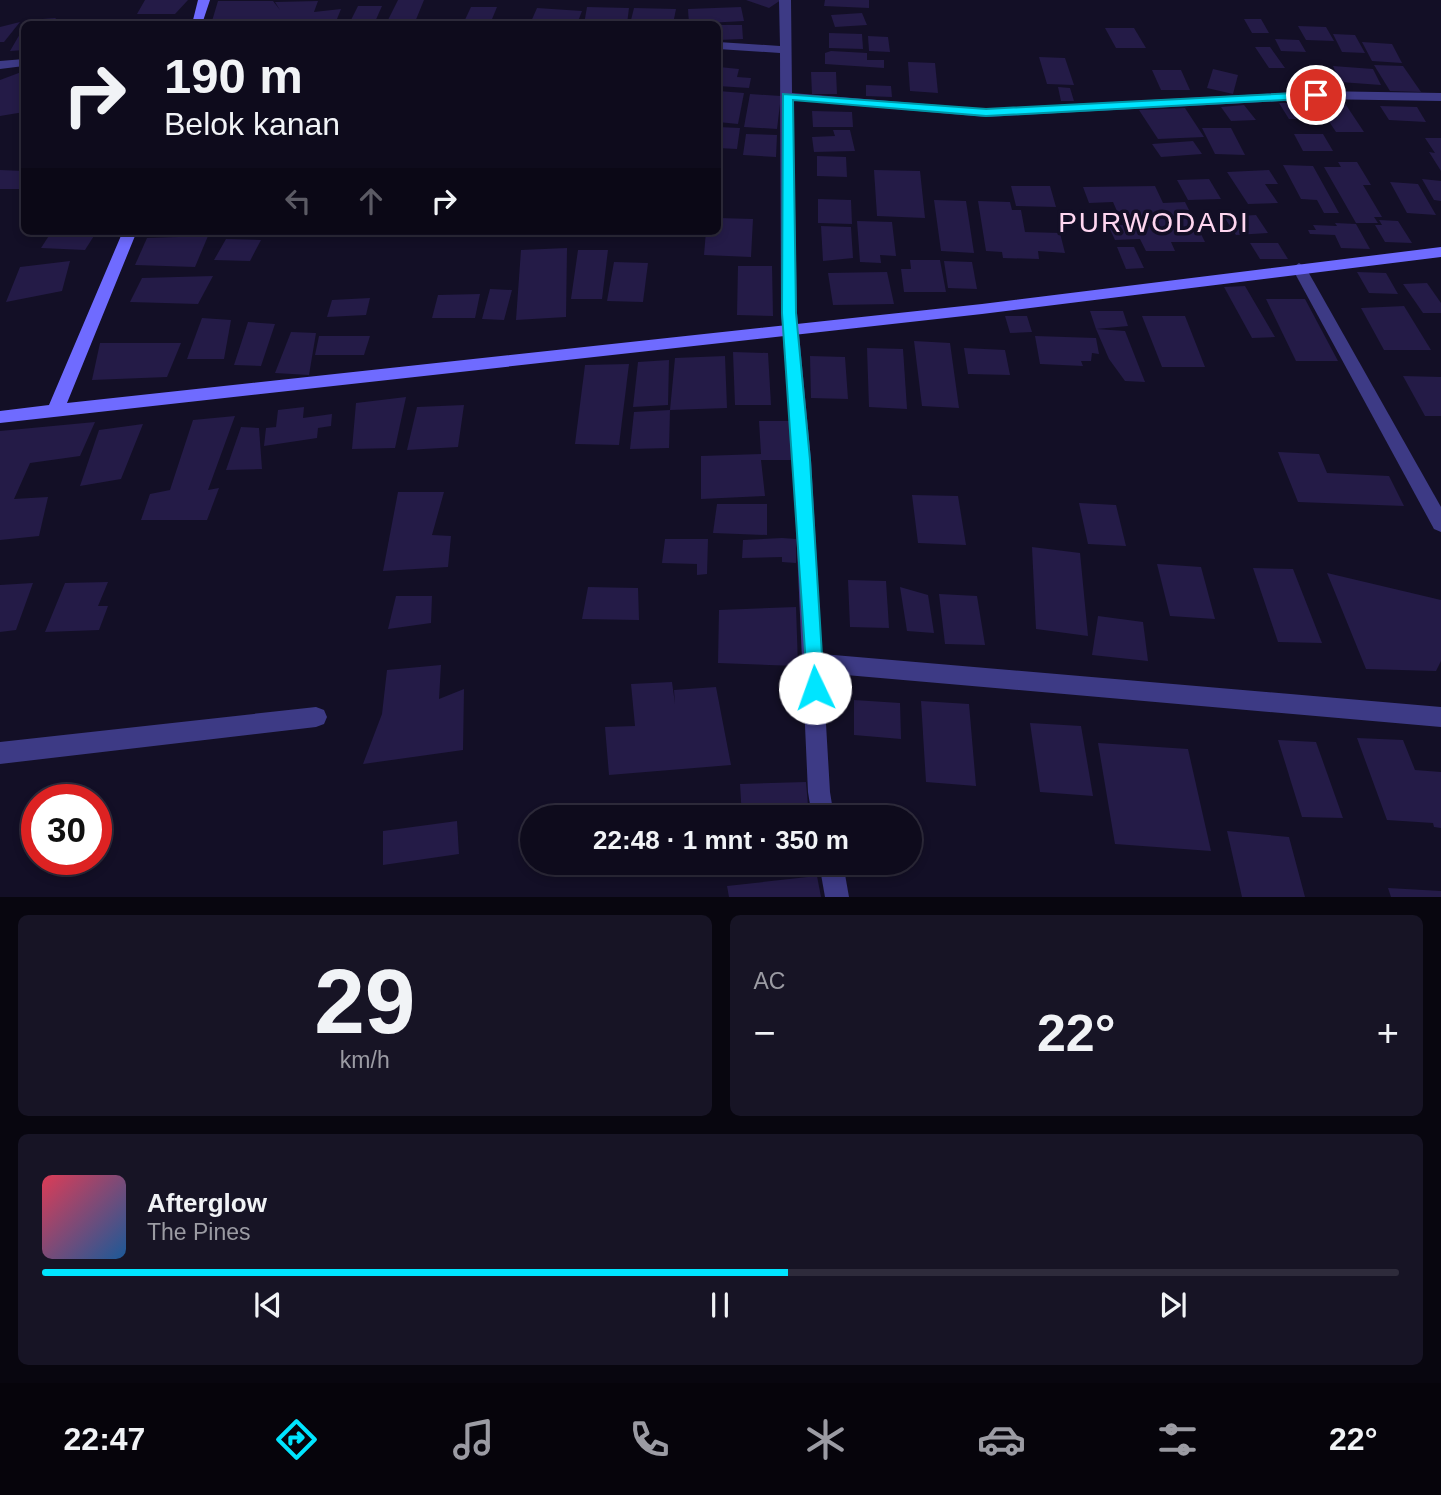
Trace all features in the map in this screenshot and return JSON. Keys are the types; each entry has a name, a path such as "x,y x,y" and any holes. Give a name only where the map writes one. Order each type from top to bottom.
{"street":[{"path":"198,21 204,0"},
{"path":"785,0 790,330 814,663 821,805"},
{"path":"721,46 786,50"},
{"path":"0,65 21,63"},
{"path":"788,96 986,113 1316,95 1441,97"},
{"path":"55,412 128,235"},
{"path":"0,417 982,309 1441,252"},
{"path":"1299,268 1441,524"},
{"path":"814,663 1441,717"},
{"path":"0,753 316,717"},
{"path":"833,875 837,897"}],"building":[{"path":"145,0 188,0 175,14 137,14"},
{"path":"398,0 424,0 415,21 388,21"},
{"path":"746,0 781,0 769,8"},
{"path":"825,0 869,0 869,8 824,6"},
{"path":"218,1 273,1 280,10 275,2 318,1 314,12 341,9 336,21 212,21"},
{"path":"358,6 382,6 375,21 350,21"},
{"path":"471,7 497,7 491,21 464,21"},
{"path":"587,7 629,8 627,21 585,21"},
{"path":"741,7 744,21 689,21 688,9"},
{"path":"537,8 582,11 578,21 531,21"},
{"path":"634,8 676,9 674,21 631,21"},
{"path":"862,13 867,25 835,27 831,15"},
{"path":"56,18 54,21 29,20"},
{"path":"1244,19 1261,19 1269,33 1252,33"},
{"path":"20,22 4,42 0,42 0,27"},
{"path":"721,25 742,25 743,39 721,40"},
{"path":"1298,26 1326,27 1334,41 1306,40"},
{"path":"1105,28 1134,28 1146,48 1116,48"},
{"path":"21,32 21,50 10,51"},
{"path":"829,33 862,34 863,49 829,48"},
{"path":"1333,34 1355,35 1365,53 1342,52"},
{"path":"868,36 888,37 890,52 869,51"},
{"path":"1275,39 1299,40 1306,52 1281,51"},
{"path":"1362,42 1392,44 1402,63 1372,61"},
{"path":"1255,47 1270,47 1285,68 1269,68"},
{"path":"825,53 867,53 867,60 884,60 884,68 825,64"},
{"path":"1039,57 1065,58 1074,85 1047,84"},
{"path":"908,62 935,63 938,93 910,91"},
{"path":"1374,65 1403,66 1421,92 1390,91"},
{"path":"1333,66 1373,69 1381,85 1340,82"},
{"path":"721,67 739,69 737,77 751,78 749,88 721,86"},
{"path":"1213,69 1238,75 1233,94 1207,88"},
{"path":"1152,70 1181,70 1190,90 1161,90"},
{"path":"21,72 21,112 0,116 0,80"},
{"path":"811,72 836,72 837,94 812,94"},
{"path":"866,85 891,86 892,97 866,96"},
{"path":"1058,87 1070,88 1074,101 1061,101"},
{"path":"721,91 744,93 738,124 721,122"},
{"path":"750,94 781,96 777,129 744,127"},
{"path":"1316,102 1344,102 1364,132 1336,132"},
{"path":"1279,103 1310,103 1320,119 1289,119"},
{"path":"1244,105 1256,120 1231,121 1221,107"},
{"path":"1380,106 1417,107 1426,122 1389,120"},
{"path":"1185,108 1204,137 1158,139 1139,110"},
{"path":"812,111 852,112 853,127 813,127"},
{"path":"721,127 740,128 737,149 721,148"},
{"path":"1202,128 1231,128 1245,155 1215,154"},
{"path":"833,130 850,130 855,151 814,152 812,137 835,136"},
{"path":"746,134 777,135 776,157 743,155"},
{"path":"1294,134 1323,134 1333,151 1303,151"},
{"path":"1425,138 1441,138 1441,171 1429,152 1435,153"},
{"path":"1193,141 1202,154 1161,157 1152,144"},
{"path":"817,156 846,157 847,177 817,176"},
{"path":"1338,162 1357,162 1371,185 1363,185 1382,217 1374,217 1378,223 1356,223 1324,167 1341,167"},
{"path":"1283,165 1313,166 1339,213 1324,213 1317,200 1301,199"},
{"path":"0,170 21,171 21,189 0,189"},
{"path":"874,170 920,171 925,218 877,216"},
{"path":"1269,170 1278,184 1265,184 1278,203 1248,204 1227,172"},
{"path":"1209,179 1221,199 1188,200 1177,180"},
{"path":"1422,179 1441,181 1441,201 1434,200"},
{"path":"1390,182 1418,184 1436,215 1407,213"},
{"path":"1011,186 1050,186 1056,207 1016,206"},
{"path":"1155,186 1163,203 1185,202 1205,242 1171,242 1175,251 1146,251 1140,239 1115,240 1108,225 1123,225 1113,202 1089,203 1083,187"},
{"path":"818,199 851,200 852,224 818,223"},
{"path":"934,200 966,201 974,253 941,251"},
{"path":"978,201 1010,202 1012,210 1021,210 1025,232 1060,233 1065,253 1038,251 1039,259 1003,258 1002,252 986,251"},
{"path":"1256,215 1268,233 1236,235 1224,217"},
{"path":"721,218 753,219 751,257 704,255 706,235 721,235"},
{"path":"1379,220 1398,221 1412,243 1385,242 1375,225 1382,225"},
{"path":"857,221 892,222 896,256 880,255 881,263 860,262"},
{"path":"1335,223 1356,224 1370,249 1341,248 1335,235 1310,234 1308,230 1316,230 1313,225 1337,226"},
{"path":"821,226 851,227 853,258 823,261"},
{"path":"49,235 94,235 85,250 41,248"},
{"path":"208,236 195,267 135,265 147,238"},
{"path":"226,239 261,240 250,261 214,260"},
{"path":"1250,243 1278,243 1288,259 1260,259"},
{"path":"1117,247 1134,247 1144,268 1126,269"},
{"path":"567,248 566,317 516,320 521,250"},
{"path":"578,250 608,250 602,299 571,299"},
{"path":"910,260 940,260 946,292 904,292 901,269 911,269"},
{"path":"70,261 62,291 6,302 20,267"},
{"path":"944,261 972,262 977,289 948,288"},
{"path":"614,262 648,263 643,302 607,301"},
{"path":"738,266 772,266 773,316 737,315"},
{"path":"887,272 894,304 833,305 828,273"},
{"path":"1357,272 1386,273 1398,294 1369,293"},
{"path":"213,276 198,304 130,302 142,278"},
{"path":"1427,283 1441,303 1441,313 1423,313 1403,284"},
{"path":"1245,286 1275,337 1252,338 1224,287"},
{"path":"490,289 512,290 504,320 482,319"},
{"path":"480,294 475,318 432,318 438,295"},
{"path":"370,298 366,315 327,317 332,300"},
{"path":"1266,299 1305,299 1338,361 1296,361"},
{"path":"1404,306 1431,350 1384,350 1361,308"},
{"path":"1090,311 1123,311 1128,326 1096,329"},
{"path":"1005,316 1027,316 1032,332 1010,333"},
{"path":"1142,316 1185,316 1205,367 1162,367"},
{"path":"202,318 231,320 224,359 187,359"},
{"path":"248,322 275,324 261,366 234,365"},
{"path":"1096,329 1125,331 1145,382 1125,381 1109,359"},
{"path":"291,332 316,333 309,375 275,373"},
{"path":"319,336 370,336 364,355 315,355"},
{"path":"1035,336 1096,338 1099,354 1092,353 1091,361 1081,361 1083,366 1040,364"},
{"path":"914,341 950,343 959,408 922,406"},
{"path":"100,343 181,343 167,377 92,380"},
{"path":"867,348 903,349 907,409 869,407"},
{"path":"964,348 1005,350 1010,375 968,374"},
{"path":"733,352 768,353 771,405 735,405"},
{"path":"725,356 727,408 670,410 675,358"},
{"path":"810,356 845,357 848,399 811,398"},
{"path":"669,360 668,405 633,407 638,362"},
{"path":"629,364 619,445 575,444 585,365"},
{"path":"1403,376 1441,377 1441,416 1425,416"},
{"path":"406,397 395,448 352,449 356,403"},
{"path":"464,405 458,447 407,450 417,407"},
{"path":"304,407 303,418 332,414 331,426 318,428 317,438 264,446 266,428 276,427 278,410"},
{"path":"670,410 669,448 630,449 634,412"},
{"path":"235,416 208,490 219,488 207,520 141,520 150,494 170,490 193,420"},
{"path":"759,421 789,421 792,460 761,460 765,496 701,499 701,456 761,454"},
{"path":"95,422 80,456 30,463 14,499 48,497 39,536 0,540 0,431"},
{"path":"143,424 121,479 80,486 99,430"},
{"path":"241,427 259,428 262,469 226,470"},
{"path":"1278,452 1319,454 1327,473 1389,476 1404,506 1298,502"},
{"path":"398,492 444,492 432,535 451,536 448,567 383,571"},
{"path":"912,495 958,496 966,545 918,543"},
{"path":"1079,503 1116,505 1126,546 1088,544"},
{"path":"717,504 767,504 767,535 713,533"},
{"path":"665,539 708,539 707,574 697,575 697,564 662,563"},
{"path":"796,539 796,563 782,562 782,557 742,558 743,540"},
{"path":"1032,547 1080,553 1088,636 1036,629"},
{"path":"1157,564 1201,567 1215,619 1170,616"},
{"path":"1253,568 1293,569 1322,643 1278,642"},
{"path":"1327,573 1441,600 1441,661 1436,671 1366,669"},
{"path":"848,580 886,581 889,628 850,627"},
{"path":"108,582 98,606 108,606 99,630 45,632 65,583"},
{"path":"33,583 16,630 0,632 0,585"},
{"path":"588,587 638,588 639,620 582,619"},
{"path":"900,587 928,595 934,633 907,631"},
{"path":"939,594 977,596 985,645 945,644"},
{"path":"396,596 432,596 431,623 388,629"},
{"path":"796,607 798,666 718,663 719,610"},
{"path":"1098,616 1143,622 1148,661 1092,655"},
{"path":"441,665 439,699 464,689 463,750 363,764 382,714 387,670"},
{"path":"672,682 675,704 674,690 716,687 731,765 609,775 605,727 635,726 631,684"},
{"path":"854,700 900,703 901,739 854,735"},
{"path":"921,701 969,704 976,786 926,782"},
{"path":"1030,723 1081,726 1093,796 1040,792"},
{"path":"1357,738 1403,740 1415,770 1441,772 1441,828 1434,827 1433,823 1387,820"},
{"path":"1278,740 1316,742 1343,818 1302,817"},
{"path":"1098,743 1188,749 1211,851 1115,844"},
{"path":"806,782 808,805 741,805 740,784"},
{"path":"457,821 459,854 383,865 383,831"},
{"path":"1227,831 1289,837 1305,897 1242,897"},
{"path":"817,876 821,897 729,897 727,886"},
{"path":"1388,888 1441,891 1441,897 1391,897"}],"district":[{"name":"PURWODADI","path":"1154,222"}],"route":[{"path":"815,688 802,460 789,313 786,148 788,96 986,113 1316,95"}]}
